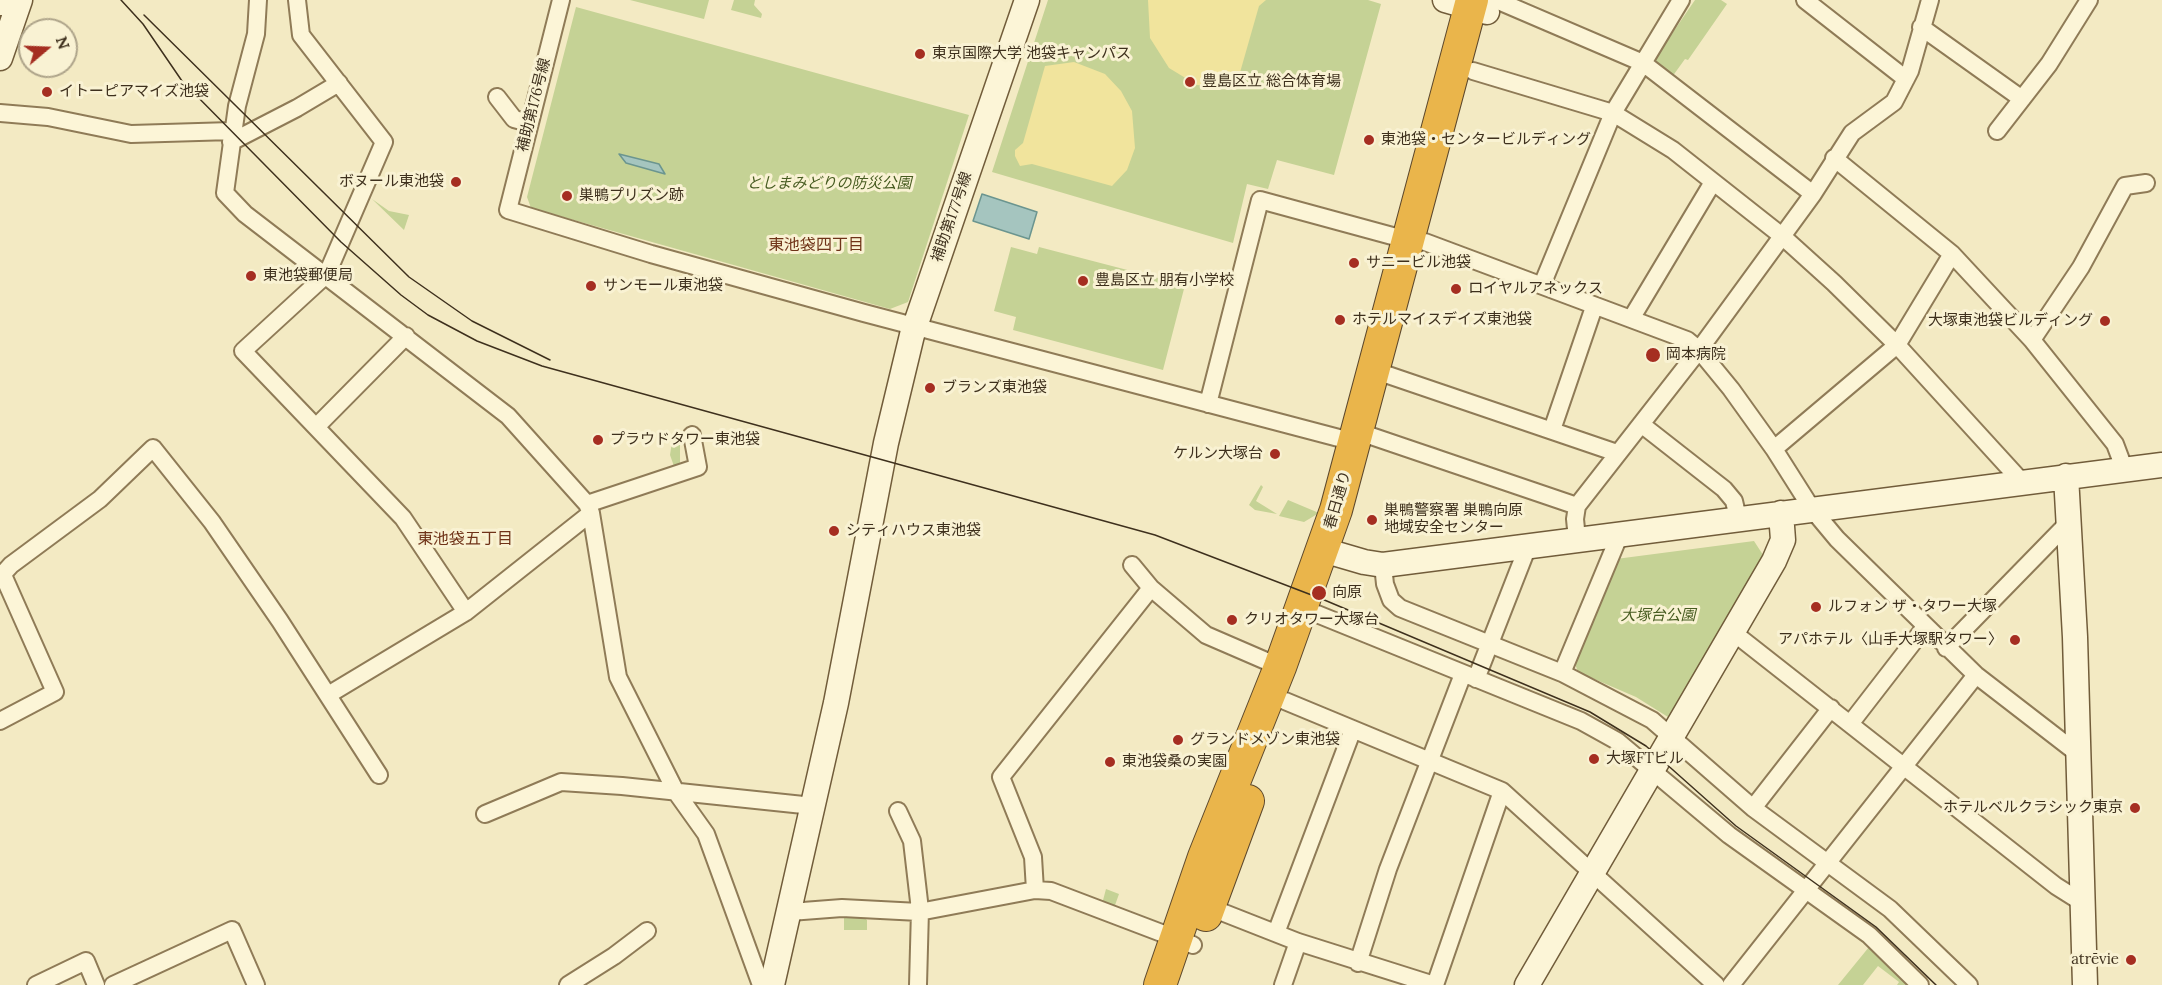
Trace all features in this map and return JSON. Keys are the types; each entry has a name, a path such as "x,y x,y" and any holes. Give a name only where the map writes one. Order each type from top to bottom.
{"highway":[{"name":"春日通り","path":"1362,439 1388,375 1416,241 1473,71 1477,3"},
{"name":"春日通り","path":"1160,985 1209,907 1317,614 1331,552 1416,241 1477,3"},
{"name":"春日通り","path":"1179,985 1185,943 1208,847 1280,667 1331,552"}],"street":[{"path":"0,58 20,0"},
{"path":"258,0 256,34 232,136 225,194 245,214 327,274 508,416 589,509 618,677 676,792 706,834 761,985"},
{"path":"297,0 302,35 384,141 327,274 243,351 403,518 466,612"},
{"name":"補助第176号線","path":"561,0 508,210 637,250 915,327"},
{"name":"補助第177号線","path":"772,985 813,806 887,437 915,327 1027,0"},
{"path":"1542,285 1613,113 1681,0"},
{"path":"1805,0 1906,78"},
{"path":"1577,539 1575,519 1577,506 1699,350 1813,194 1852,133 1894,102 1906,78 1930,0"},
{"path":"1997,131 2049,64 2089,0"},
{"path":"1477,3 1643,63 1813,194"},
{"path":"1921,27 2022,99"},
{"path":"1473,71 1613,113 1673,150 1782,236 1897,345 2022,482"},
{"path":"0,114 48,117 131,134 232,136 297,108 339,83"},
{"path":"497,97 514,118 529,123"},
{"path":"1834,158 1952,254 2032,340 2115,444 2124,468"},
{"path":"1631,319 1713,182"},
{"path":"2032,340 2081,267 2126,186 2146,183"},
{"path":"1208,404 1260,201 1416,241 1542,285 1594,307 1687,340 1699,350 1774,449 1812,509 1837,538 1946,648 1976,675 2077,753"},
{"path":"1774,449 1897,345 1952,254"},
{"path":"1552,430 1594,307"},
{"path":"915,327 1208,404 1362,439 1577,506"},
{"path":"317,426 406,336"},
{"path":"1388,375 1617,453"},
{"path":"1641,424 1724,489 1734,501 1738,518"},
{"path":"328,694 466,612 589,509 698,467 692,435"},
{"path":"0,721 55,692 1,576 11,565 100,499 153,448 212,522 328,694 379,775"},
{"path":"1331,552 1383,565 2156,465"},
{"path":"2066,476 2070,521 2085,985"},
{"path":"1527,985 1734,633 1780,549 1783,533 1781,513"},
{"path":"1946,648 2070,521"},
{"path":"1562,674 1620,534"},
{"path":"1358,963 1388,869 1429,760 1469,677 1488,644 1528,546"},
{"path":"1132,565 1151,588 1206,635 1280,667"},
{"path":"1383,565 1385,584 1391,600 1400,608 1562,674 1652,720 1753,808 1890,909 1969,985"},
{"path":"1035,890 1033,857 1000,777 1151,588"},
{"path":"1317,614 1581,721 1617,741 1729,835 1869,935 1920,985"},
{"path":"1850,724 1925,627"},
{"path":"1734,633 2056,886 2083,903"},
{"path":"1731,985 1976,675"},
{"path":"1285,701 1502,791 1716,985"},
{"path":"1753,808 1831,708"},
{"path":"1276,933 1353,729"},
{"path":"485,814 561,782 813,806"},
{"path":"1209,907 1358,963 1435,985 1502,791"},
{"path":"898,812 912,841 919,912 918,985"},
{"path":"790,912 842,908 919,912 1035,890 1051,891 1185,943"},
{"path":"113,985 232,930 256,985"},
{"path":"568,985 615,956 647,931"},
{"path":"1283,985 1298,942"},
{"path":"36,985 86,961 96,985"}],"green space":[{"path":"630,0 709,0 704,19"},
{"path":"734,0 755,0 754,5 762,14 761,18 731,10"},
{"name":"豊島区立 総合体育場","path":"1048,0 1368,0 1381,4 1334,175 1277,160 1268,189 1247,184 1233,243 992,172"},
{"path":"1695,0 1721,0 1727,4 1688,60 1685,59 1672,77 1652,63"},
{"name":"としまみどりの防災公園","path":"576,7 969,115 908,302 890,309 531,208 527,197"},
{"path":"372,199 389,211 409,215 404,230"},
{"path":"1011,247 1037,254 1039,247 1185,285 1163,370 1013,330 1016,317 994,311"},
{"path":"672,442 680,443 680,467 675,469 670,455"},
{"path":"1261,485 1263,487 1256,501 1277,514 1255,510 1249,505"},
{"path":"1288,500 1319,513 1304,522 1279,516"},
{"name":"大塚台公園","path":"1754,541 1765,558 1668,717 1636,697 1578,672 1574,661 1616,559"},
{"path":"1106,889 1119,894 1114,908 1102,904"},
{"path":"861,915 867,920 867,930 844,930 844,916"},
{"path":"1869,947 1911,985 1897,985 1899,982 1878,966 1863,985 1838,985"}],"sand":[{"path":"1148,0 1266,0 1259,6 1237,83 1219,87 1197,85 1169,68 1150,38"},
{"path":"1074,62 1105,74 1121,91 1132,111 1135,148 1127,170 1112,186 1032,164 1020,166 1015,156 1015,150 1023,143 1045,66"}],"water":[{"path":"619,154 659,164 665,174 626,163"},
{"path":"982,194 1037,212 1029,239 973,221"}],"tram line":[{"path":"121,0 143,24 182,81 341,242 401,295 428,315 477,341 542,366 1155,535 1322,599 1590,712 1646,746 1736,826 1876,927 1936,985"},
{"path":"144,15 409,277 472,321 550,360"}],"place":[{"name":"東京国際大学 池袋キャンパス","path":"920,54"},
{"name":"豊島区立 総合体育場","path":"1190,82"},
{"name":"イトーピアマイズ池袋","path":"47,92"},
{"name":"東池袋・センタービルディング","path":"1369,140"},
{"name":"ボヌール東池袋","path":"456,182"},
{"name":"巣鴨プリズン跡","path":"567,196"},
{"name":"サニービル池袋","path":"1354,263"},
{"name":"東池袋郵便局","path":"251,276"},
{"name":"豊島区立 朋有小学校","path":"1083,281"},
{"name":"サンモール東池袋","path":"591,286"},
{"name":"ロイヤルアネックス","path":"1456,289"},
{"name":"ホテルマイスデイズ東池袋","path":"1340,320"},
{"name":"大塚東池袋ビルディング","path":"2105,321"},
{"name":"岡本病院","path":"1653,355"},
{"name":"ブランズ東池袋","path":"930,388"},
{"name":"プラウドタワー東池袋","path":"598,440"},
{"name":"ケルン大塚台","path":"1275,454"},
{"name":"巣鴨警察署 巣鴨向原 地域安全センター","path":"1372,520"},
{"name":"シティハウス東池袋","path":"834,531"},
{"name":"向原","path":"1319,593"},
{"name":"ルフォン ザ・タワー大塚","path":"1816,607"},
{"name":"クリオタワー大塚台","path":"1232,620"},
{"name":"アパホテル〈山手大塚駅タワー〉","path":"2015,640"},
{"name":"グランドメゾン東池袋","path":"1178,740"},
{"name":"大塚FTビル","path":"1594,759"},
{"name":"東池袋桑の実園","path":"1110,762"},
{"name":"ホテルベルクラシック東京","path":"2135,808"},
{"name":"atrēvie","path":"2131,960"}],"district":[{"name":"東池袋四丁目","path":"816,245"},
{"name":"東池袋五丁目","path":"465,539"}]}
